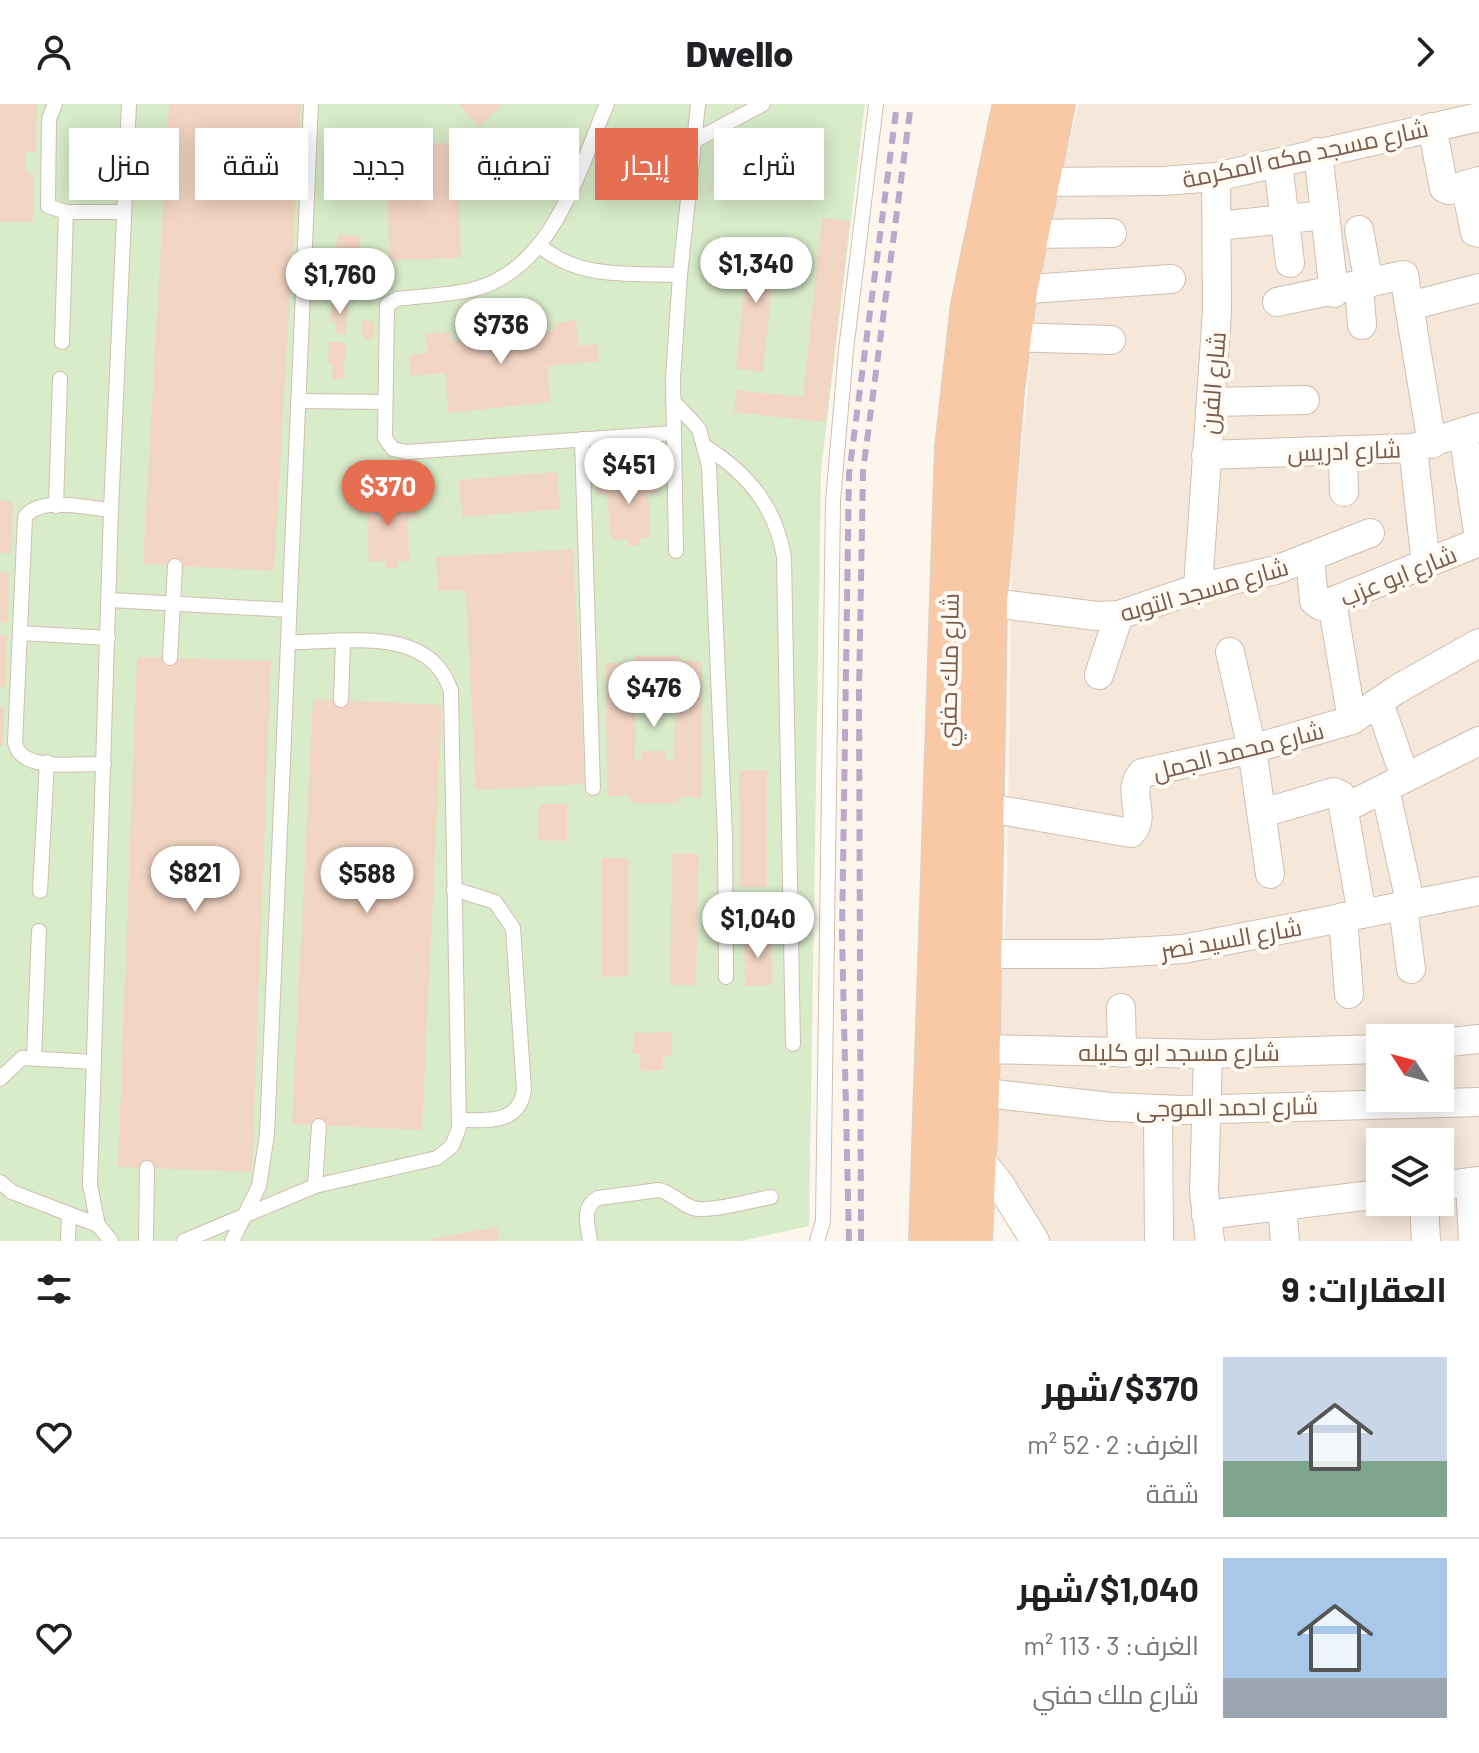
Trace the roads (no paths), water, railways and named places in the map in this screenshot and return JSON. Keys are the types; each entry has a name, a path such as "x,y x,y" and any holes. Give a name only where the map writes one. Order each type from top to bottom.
{"highway":[{"name":"شارع ملك حفني","path":"931,1241 957,448 973,305 1015,104"},
{"name":"شارع ملك حفني","path":"970,1241 977,1092 985,602 1015,290 1053,104"}],"street":[{"name":"شارع مسجد مكه المكرمة","path":"1035,182 1122,183 1216,177 1479,117"},
{"path":"1432,127 1442,186 1449,190 1472,183 1474,230 1479,233"},
{"path":"1318,152 1325,215 1354,288 1362,325"},
{"path":"1278,163 1290,263"},
{"name":"شارع الفرن","path":"1198,588 1211,402 1218,226 1216,177"},
{"path":"1218,226 1325,215"},
{"path":"1354,288 1359,230"},
{"path":"1024,234 1112,233"},
{"path":"1277,302 1404,275 1410,306 1422,446 1426,564"},
{"path":"1015,290 1171,279"},
{"path":"1410,306 1479,288"},
{"path":"1009,337 1111,340"},
{"path":"1211,402 1305,400"},
{"path":"1471,430 1479,541"},
{"name":"شارع ادريس","path":"1206,455 1343,452 1422,446 1471,430"},
{"path":"1343,452 1344,492"},
{"name":"شارع مسجد التوبه","path":"985,602 1097,616 1119,615 1198,588 1276,570 1370,533"},
{"name":"شارع ابو عزب","path":"1310,557 1314,601 1321,606 1479,541"},
{"path":"1332,602 1352,720"},
{"path":"1099,675 1119,615"},
{"name":"شارع محمد الجمل","path":"983,807 1131,833 1138,820 1135,787 1142,773 1252,749 1352,720 1479,643"},
{"path":"1230,652 1252,749 1270,874"},
{"path":"1379,703 1395,783 1411,969"},
{"path":"1345,808 1479,741"},
{"path":"1263,813 1334,792 1341,795 1345,808 1353,916 1349,994"},
{"name":"شارع السيد نصر","path":"979,954 1098,954 1183,949 1479,893"},
{"path":"1121,1008 1122,1053"},
{"path":"1454,1042 1479,1039"},
{"name":"شارع مسجد ابو كليله","path":"978,1049 1208,1054 1366,1049"},
{"path":"1208,1054 1205,1110 1208,1228 1282,1207 1366,1196"},
{"name":"شارع احمد الموجى","path":"977,1092 1158,1110 1333,1103 1479,1102"},
{"path":"1158,1110 1159,1241"},
{"path":"975,1153 999,1183 1035,1241"},
{"path":"1454,1184 1474,1181 1473,1241"},
{"path":"1282,1207 1285,1241"},
{"path":"1425,1216 1426,1241"}],"lane":[{"path":"55,104 49,119 46,196 52,209 66,212 124,212"},
{"path":"111,1241 98,1225 90,1185 111,510 129,104"},
{"path":"232,1241 249,1212 259,1186 267,1135 311,104"},
{"path":"607,104 561,211 539,245 525,260 472,290 397,299 387,305 385,438 400,452 673,433"},
{"path":"695,128 698,104"},
{"path":"698,139 763,104"},
{"path":"817,1241 823,1221 833,501 846,350 876,104"},
{"path":"676,551 673,401 688,200"},
{"path":"62,342 66,212"},
{"path":"539,245 562,263 589,272 680,275"},
{"path":"56,506 60,379"},
{"path":"298,401 385,402"},
{"path":"673,401 688,414 706,447 715,575 726,977"},
{"path":"582,439 593,788"},
{"path":"706,447 743,474 759,491 776,522 784,557 793,1044"},
{"path":"104,764 25,760 16,750 25,517 36,507 111,510"},
{"path":"170,658 175,566"},
{"path":"110,600 289,610"},
{"path":"20,633 108,638"},
{"path":"184,1241 315,1186 437,1158 452,1146 459,1120 451,691 447,679 434,659 413,646 288,642"},
{"path":"341,700 343,643"},
{"path":"40,891 47,762"},
{"path":"454,889 495,902 513,928 524,1090 516,1110 503,1118 459,1120"},
{"path":"34,1057 39,931"},
{"path":"0,1079 17,1060 34,1057 94,1062"},
{"path":"315,1186 319,1126"},
{"path":"146,1241 147,1168"},
{"path":"0,1182 12,1192 98,1225"},
{"path":"590,1241 586,1212 591,1201 598,1198 659,1190 703,1209 771,1197"},
{"path":"68,1241 69,1214"}],"railway":[{"path":"849,1241 842,933 849,474 897,104"},
{"path":"861,1241 859,690 863,471 911,104"}]}
